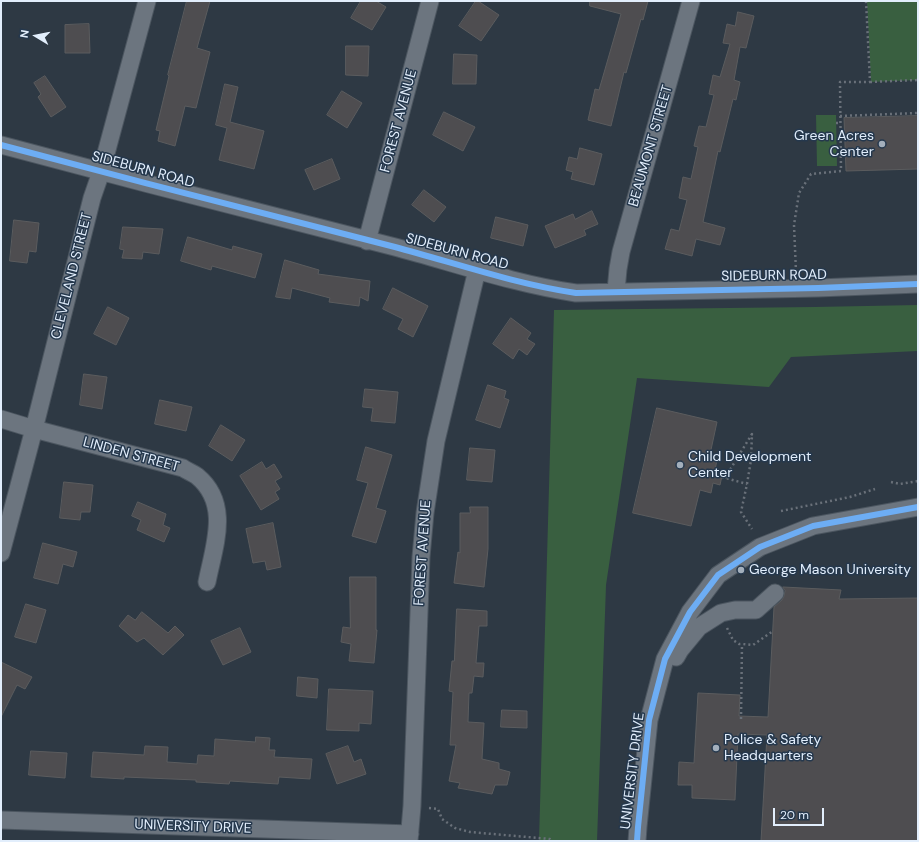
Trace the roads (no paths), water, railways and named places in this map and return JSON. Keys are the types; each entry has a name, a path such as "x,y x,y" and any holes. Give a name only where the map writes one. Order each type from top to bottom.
{"street":[{"name":"CLEVELAND STREET","path":"1,552 34,429 92,198 102,172 147,1"},
{"name":"FOREST AVENUE","path":"367,241 430,1"},
{"name":"BEAUMONT STREET","path":"616,291 621,252 691,1"},
{"name":"SIDEBURN ROAD","path":"1,145 476,270 576,293 918,284"},
{"name":"FOREST AVENUE","path":"409,837 412,806 421,557 425,513 436,441 476,270"},
{"name":"LINDEN STREET","path":"1,419 183,468 196,476 207,486 214,500 218,514 217,532 207,582"},
{"name":"UNIVERSITY DRIVE","path":"637,841 649,720 665,660 690,612 718,575 760,547 813,526 918,507"},
{"path":"655,698 680,650 699,627 721,613 735,610 756,610 775,593"},
{"name":"UNIVERSITY DRIVE","path":"1,820 409,837"}],"place":[{"name":"Green Acres Center","path":"882,144"},
{"name":"Child Development Center","path":"680,465"},
{"name":"George Mason University","path":"741,570"},
{"name":"Police & Safety Headquarters","path":"716,748"}]}
